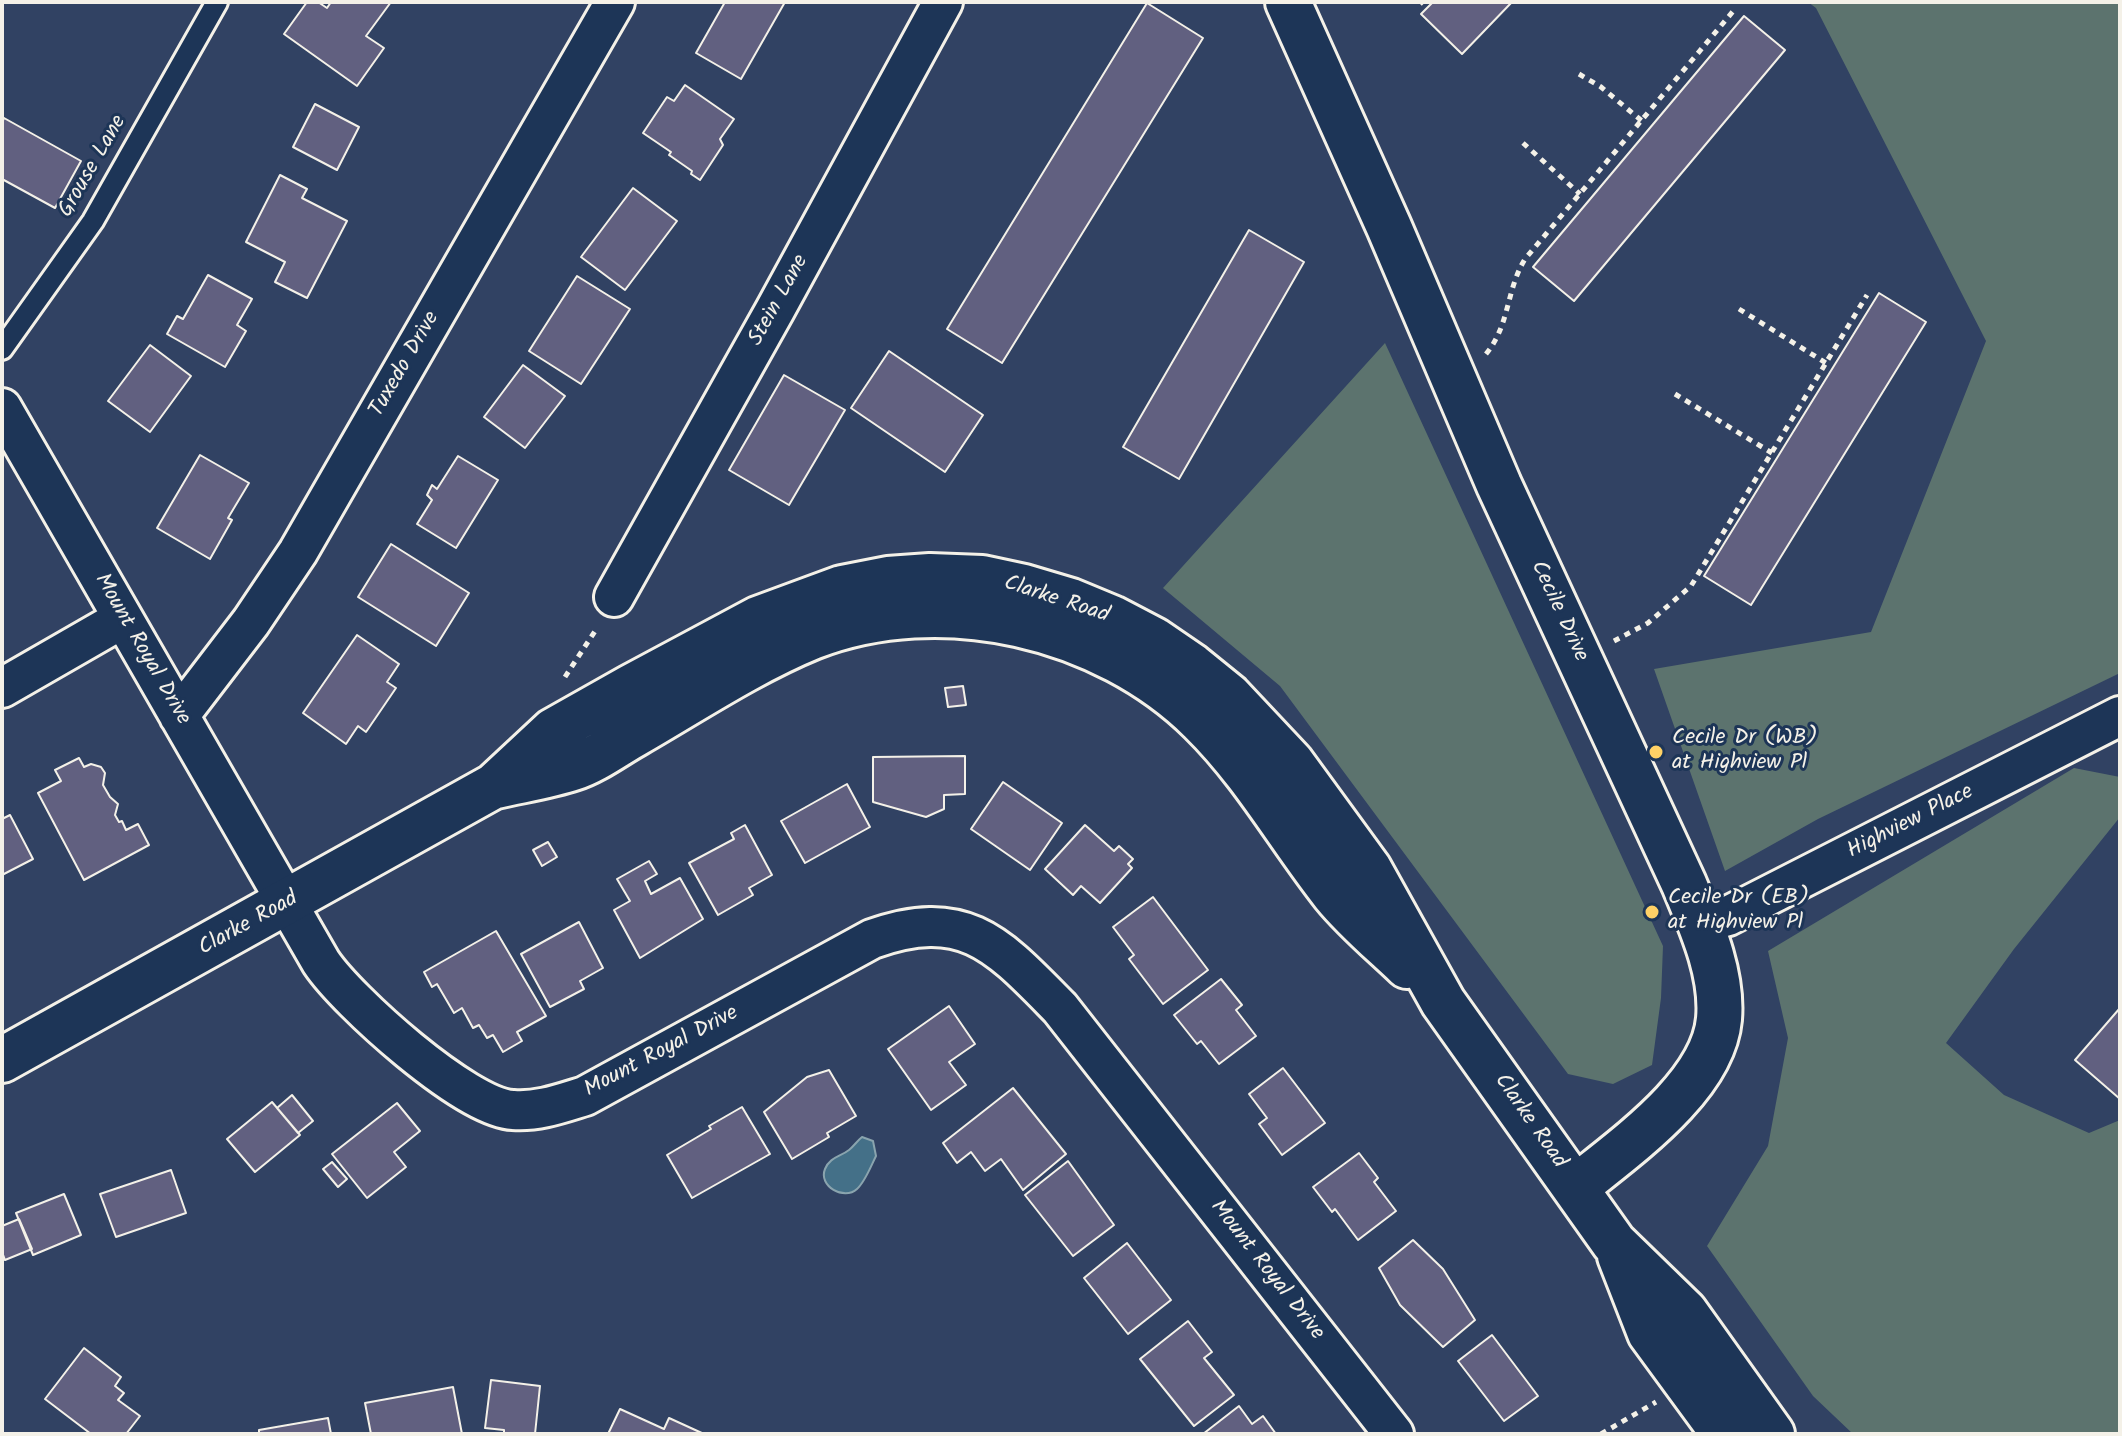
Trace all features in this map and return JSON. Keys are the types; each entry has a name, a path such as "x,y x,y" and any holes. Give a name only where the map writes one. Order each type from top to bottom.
{"main road":[{"name":"Cecile Drive","path":"1288,2 1389,227 1499,485 1700,924 1717,983 1717,1033 1691,1083 1620,1152 1575,1188"},
{"name":"Clarke Road","path":"2,1060 494,786 553,731 716,640 800,602 842,588 888,579 930,576 982,578 1071,601 1154,640 1204,676 1262,728 1291,762 1369,869 1443,1002 1614,1243 1685,1312 1772,1434"},
{"name":"Clarke Road","path":"1614,1243 1650,1333 1724,1434"}],"street":[{"name":"Tuxedo Drive","path":"179,716 251,622 298,552 615,2"},
{"name":"Stein Lane","path":"614,597 768,324 943,2"},
{"name":"Mount Royal Drive","path":"2,408 328,971 362,1008 444,1078 510,1111 547,1108 585,1096 872,939 896,930 925,926 953,928 984,939 1015,962 1060,1008 1394,1434"},
{"path":"2,688 122,619"},
{"name":"Highview Place","path":"1700,924 1728,916 2120,716"}],"lane":[{"name":"Grouse Lane","path":"2,349 93,221 217,2"}],"path":[{"path":"1481,360 1500,333 1515,275 1525,259 1735,9"},
{"path":"1579,74 1601,87 1642,121"},
{"path":"1523,143 1580,194"},
{"path":"1608,644 1648,623 1691,586 1867,295"},
{"path":"1739,309 1826,363"},
{"path":"1675,394 1772,453"},
{"path":"560,685 614,597"},
{"path":"1601,1434 1656,1402"}],"green space":[{"path":"1808,2 2120,2 2120,673 1818,819 1725,871 1654,669 1871,632 1986,341 1816,8"},
{"path":"1385,343 1663,946 1661,998 1652,1065 1613,1084 1568,1074 1280,686 1163,588"},
{"path":"2074,768 2120,777 2120,817 2014,949 1946,1043 2004,1095 2089,1133 2120,1120 2120,1434 1853,1434 1813,1396 1707,1246 1768,1146 1788,1038 1768,951"}],"water":[{"path":"862,1137 873,1141 876,1156 865,1178 852,1192 834,1190 825,1181 827,1165"}],"building":[{"path":"307,2 318,2 327,8 331,2 391,2 366,36 384,48 357,86 284,34"},
{"path":"725,2 785,2 741,79 696,53"},
{"path":"1433,2 1512,2 1462,54 1421,14"},
{"path":"1147,3 1203,38 1002,363 947,329"},
{"path":"1744,16 1785,50 1574,301 1533,267"},
{"path":"685,85 734,119 720,139 723,145 700,180 669,155 671,152 643,133 667,97 674,101"},
{"path":"315,104 359,127 337,170 293,147"},
{"path":"4,118 81,161 55,208 2,179"},
{"path":"280,175 307,189 302,198 347,221 307,298 275,282 285,262 246,242"},
{"path":"633,188 677,221 625,290 581,257"},
{"path":"1249,230 1304,262 1179,479 1123,447"},
{"path":"208,275 252,299 237,325 246,331 225,367 167,334 177,316 183,319"},
{"path":"577,276 630,309 581,384 529,351"},
{"path":"1879,293 1926,322 1751,605 1704,576"},
{"path":"150,345 191,376 150,432 108,401"},
{"path":"889,351 983,415 945,472 851,408"},
{"path":"523,365 565,396 525,448 484,417"},
{"path":"784,375 845,410 789,505 729,470"},
{"path":"200,455 249,483 228,518 232,520 210,559 157,528"},
{"path":"458,456 498,480 456,548 417,524 432,500 427,495 432,485 437,489"},
{"path":"391,544 469,593 436,646 358,597"},
{"path":"357,635 399,664 387,682 396,688 366,732 358,726 346,744 303,713"},
{"path":"963,686 966,705 948,707 945,688"},
{"path":"965,756 965,794 944,795 944,809 926,817 873,802 873,757"},
{"path":"79,758 84,767 91,764 101,767 105,773 103,785 118,804 115,815 119,822 122,821 126,830 138,824 149,845 84,880 38,793 61,781 55,770"},
{"path":"1003,782 1062,823 1030,870 971,829"},
{"path":"847,784 870,827 805,863 781,821"},
{"path":"10,815 33,859 2,875 2,819"},
{"path":"745,825 772,875 749,888 753,895 718,915 689,863 734,839 731,833"},
{"path":"1085,825 1114,851 1119,846 1133,859 1128,864 1132,868 1100,903 1081,886 1073,895 1045,869"},
{"path":"548,842 557,857 542,866 533,850"},
{"path":"649,861 657,874 645,881 651,894 680,878 703,919 640,958 614,910 630,901 617,879"},
{"path":"1153,897 1208,970 1163,1004 1129,959 1134,955 1113,927"},
{"path":"579,922 603,968 580,981 584,989 550,1007 521,954"},
{"path":"496,931 546,1016 517,1032 522,1041 503,1052 493,1035 487,1038 479,1025 473,1028 462,1008 454,1013 437,984 432,987 424,972"},
{"path":"1221,979 1242,1005 1236,1010 1256,1036 1219,1064 1201,1041 1197,1044 1174,1015"},
{"path":"949,1006 975,1044 949,1062 966,1085 931,1110 888,1049"},
{"path":"2120,1008 2120,1099 2075,1060"},
{"path":"1283,1068 1325,1123 1282,1155 1259,1124 1267,1118 1249,1094"},
{"path":"829,1070 856,1116 792,1159 764,1112 807,1077"},
{"path":"1013,1088 1066,1154 1023,1190 1001,1159 985,1171 971,1152 957,1163 943,1143"},
{"path":"292,1095 313,1121 298,1133 277,1108"},
{"path":"272,1102 300,1135 255,1172 227,1139"},
{"path":"397,1103 420,1131 394,1152 406,1167 367,1198 332,1154"},
{"path":"742,1107 770,1154 692,1198 667,1155"},
{"path":"1359,1153 1378,1178 1374,1182 1396,1211 1358,1240 1335,1209 1332,1212 1313,1187"},
{"path":"1068,1161 1114,1225 1073,1256 1025,1195"},
{"path":"332,1162 347,1179 338,1187 323,1169"},
{"path":"171,1170 186,1213 116,1237 100,1194"},
{"path":"64,1194 81,1235 33,1255 16,1213"},
{"path":"19,1219 32,1249 5,1260 2,1226"},
{"path":"1413,1240 1443,1269 1475,1320 1443,1347 1400,1305 1379,1268"},
{"path":"1127,1243 1171,1300 1128,1334 1084,1278"},
{"path":"1188,1321 1212,1352 1204,1358 1234,1395 1194,1426 1140,1359"},
{"path":"1492,1335 1538,1396 1504,1421 1458,1361"},
{"path":"84,1348 121,1377 115,1386 124,1393 118,1400 140,1416 126,1434 91,1434 45,1399"},
{"path":"491,1380 540,1386 535,1434 504,1434 504,1430 485,1428"},
{"path":"453,1387 462,1434 371,1434 365,1403"},
{"path":"1239,1406 1252,1424 1263,1416 1276,1434 1203,1434"},
{"path":"620,1409 664,1429 669,1418 704,1434 608,1434"},
{"path":"328,1418 331,1434 259,1434 259,1430"}],"place":[{"name":"Cecile Dr (WB) at Highview Pl","path":"1656,752"},
{"name":"Cecile Dr (EB) at Highview Pl","path":"1652,912"}]}
